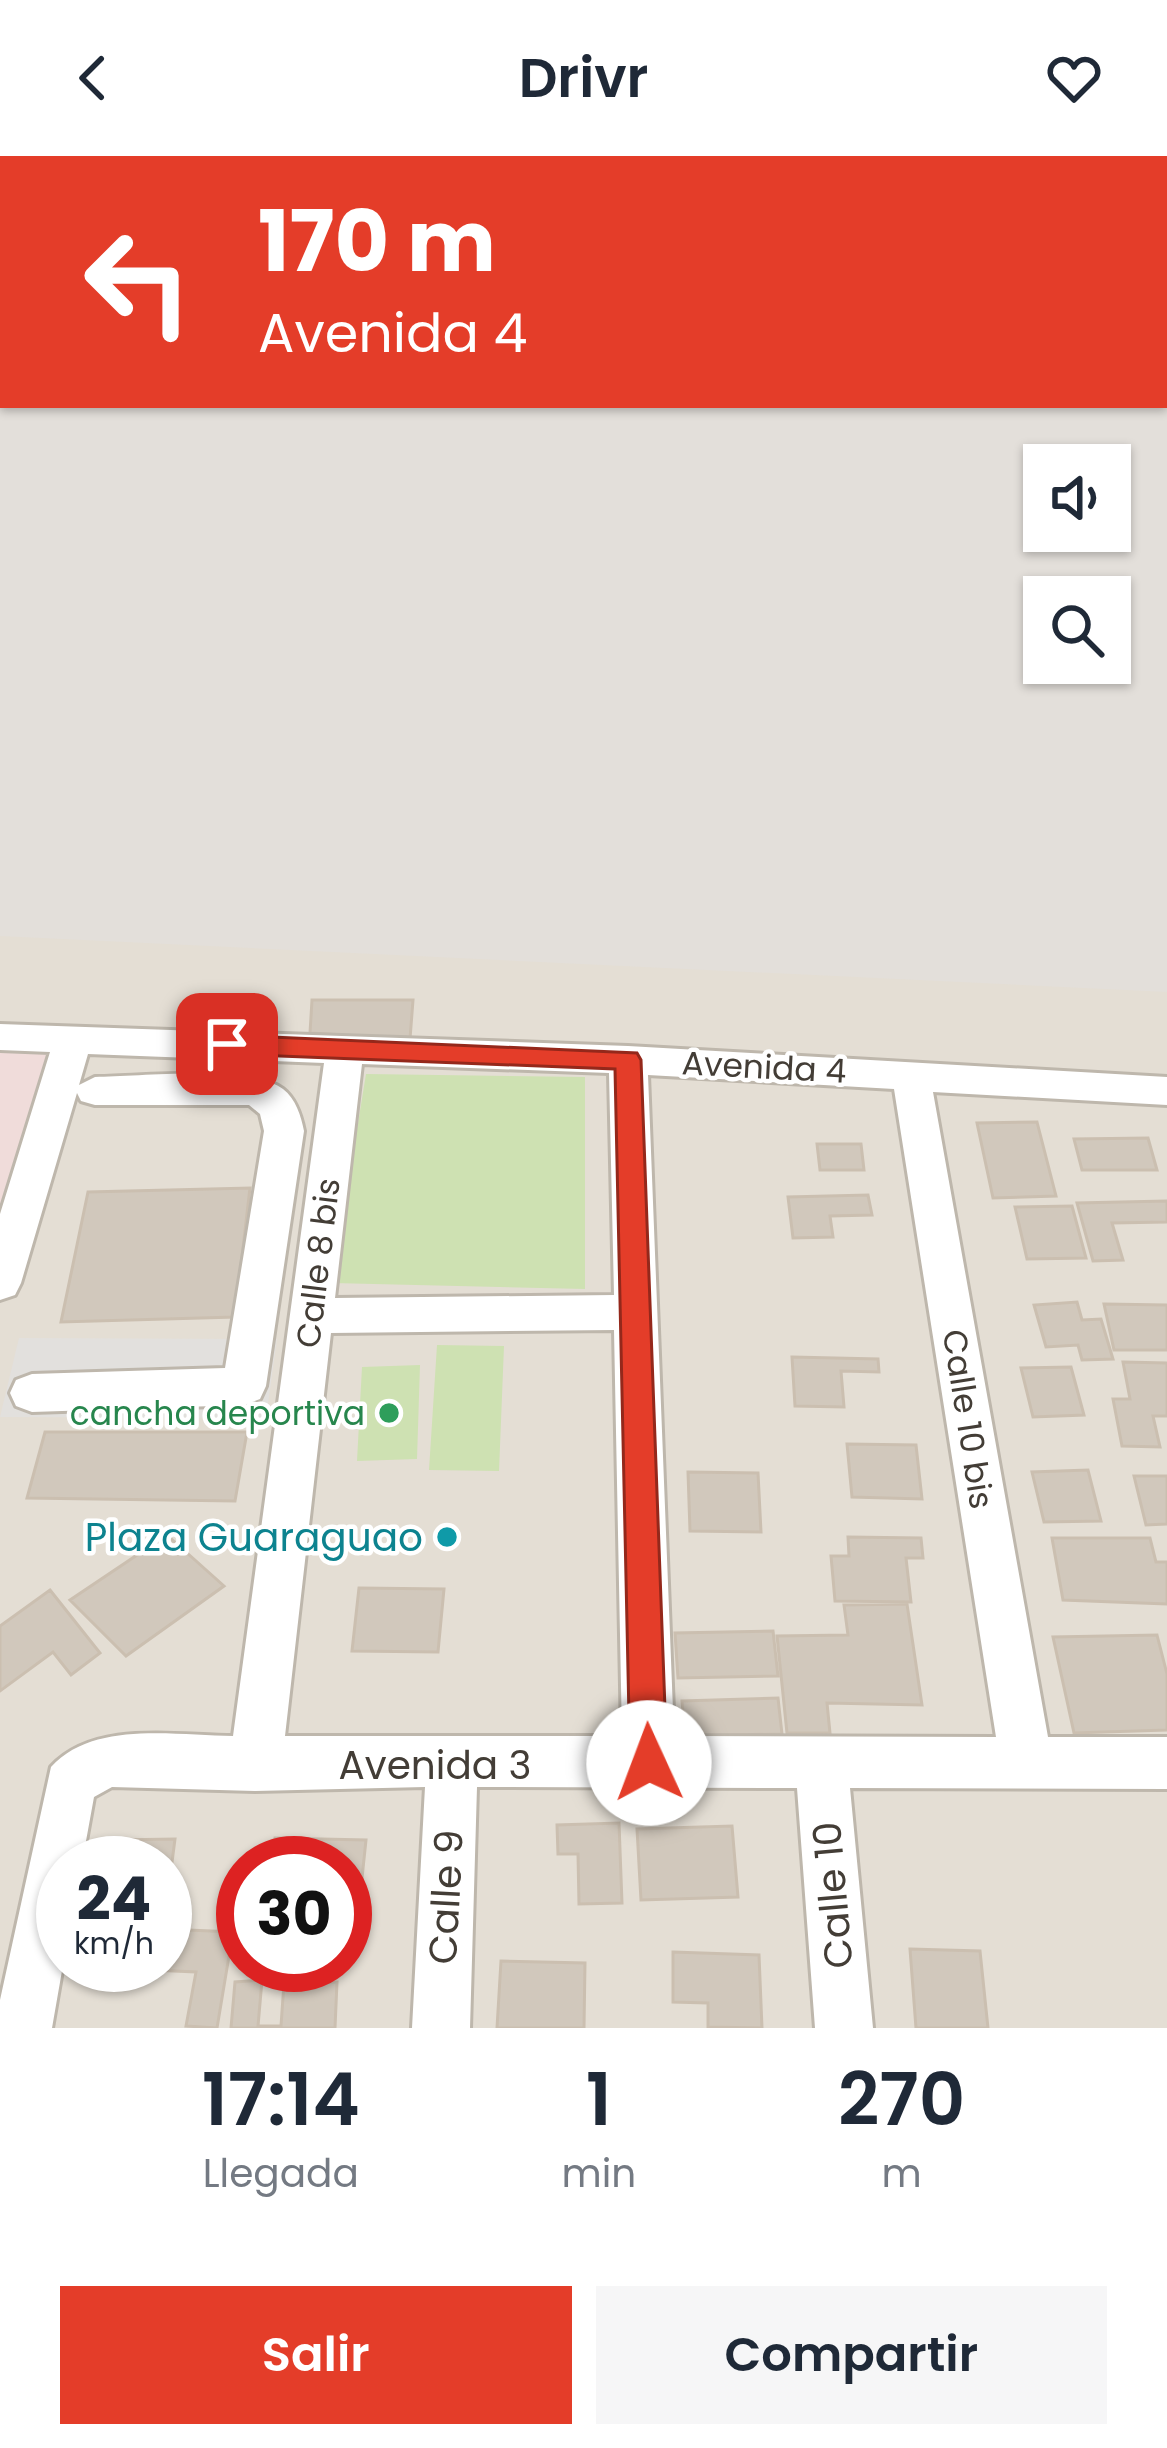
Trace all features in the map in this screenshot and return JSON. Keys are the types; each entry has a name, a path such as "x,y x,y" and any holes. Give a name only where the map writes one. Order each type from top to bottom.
{"street":[{"name":"Avenida 4","path":"0,1037 73,1040 224,1066 345,1048 1167,1091"},
{"path":"0,1283 73,1040"},
{"name":"Calle 8 bis","path":"256,1765 345,1048"},
{"path":"628,1060 649,1763"},
{"path":"32,1393 244,1386 284,1131 274,1100 224,1066 95,1090"},
{"name":"Calle 10 bis","path":"911,1075 1026,1763"},
{"path":"312,1316 635,1312"},
{"name":"Avenida 3","path":"23,2028 70,1785 91,1768 110,1761 256,1765 1167,1763"},
{"name":"Calle 10","path":"821,1762 844,2028"},
{"name":"Calle 9","path":"440,2028 452,1765"}],"shaded area":[{"path":"0,408 1167,408 1167,2028 0,2028"},
{"path":"0,408 1167,408 1167,992 0,936"},
{"path":"0,1046 59,1048 0,1267"},
{"path":"19,1338 277,1339 266,1418 0,1417"}],"green space":[{"path":"366,1074 585,1077 585,1289 332,1283"},
{"path":"437,1345 504,1346 499,1471 429,1470"},
{"name":"cancha deportiva","path":"420,1365 417,1459 357,1461 362,1367"}],"building":[{"path":"312,1000 413,1000 410,1039 310,1033"},
{"path":"1037,1122 1056,1196 993,1198 977,1123"},
{"path":"1148,1138 1157,1170 1082,1170 1074,1139"},
{"path":"817,1144 861,1144 864,1170 820,1170"},
{"path":"250,1188 235,1317 61,1322 88,1192"},
{"path":"868,1195 872,1215 830,1216 833,1237 793,1238 788,1197"},
{"path":"1167,1201 1167,1222 1112,1223 1123,1260 1093,1261 1077,1203"},
{"path":"1072,1206 1086,1258 1027,1259 1015,1207"},
{"path":"1077,1302 1082,1320 1101,1319 1113,1359 1082,1360 1078,1345 1046,1347 1034,1305"},
{"path":"1104,1304 1167,1305 1167,1350 1114,1350"},
{"path":"792,1357 878,1359 879,1372 841,1371 844,1407 795,1406"},
{"path":"1123,1362 1167,1363 1167,1416 1153,1416 1160,1447 1122,1446 1113,1399 1130,1399"},
{"path":"1071,1367 1084,1415 1033,1417 1021,1368"},
{"path":"45,1432 247,1432 235,1501 27,1498"},
{"path":"847,1444 916,1445 922,1499 852,1497"},
{"path":"1088,1470 1101,1521 1044,1522 1032,1472"},
{"path":"688,1472 758,1473 761,1532 690,1531"},
{"path":"1134,1476 1167,1476 1167,1524 1146,1525"},
{"path":"167,1535 224,1586 126,1656 70,1600"},
{"path":"848,1537 921,1538 923,1558 906,1558 911,1602 835,1601 831,1556 849,1556"},
{"path":"1052,1538 1150,1538 1156,1562 1167,1562 1167,1604 1063,1600"},
{"path":"359,1588 444,1589 438,1652 352,1651"},
{"path":"50,1590 100,1653 71,1675 53,1652 0,1691 0,1626"},
{"path":"907,1604 922,1705 827,1703 830,1733 787,1733 777,1636 848,1635 844,1605"},
{"path":"773,1631 778,1676 678,1678 675,1633"},
{"path":"1157,1635 1167,1674 1167,1730 1074,1733 1053,1637"},
{"path":"778,1698 782,1734 685,1736 682,1701"},
{"path":"619,1823 622,1903 579,1904 578,1854 558,1854 557,1825"},
{"path":"732,1826 738,1897 641,1900 637,1829"},
{"path":"192,1930 216,1931 216,1992 223,1992 217,2028 186,2026 196,1972 192,1972"},
{"path":"910,1949 980,1951 988,2028 916,2028"},
{"path":"673,1952 759,1955 762,2028 708,2027 708,2003 673,2002"},
{"path":"501,1961 585,1963 584,2028 497,2028"},
{"path":"234,1992 261,1992 258,2026 281,2026 283,1992 337,1992 335,2028 231,2028"}],"place":[{"name":"cancha deportiva","path":"389,1413"},
{"name":"Plaza Guaraguao","path":"447,1537"}],"route":[{"path":"227,1044 628,1060 649,1763"}]}
